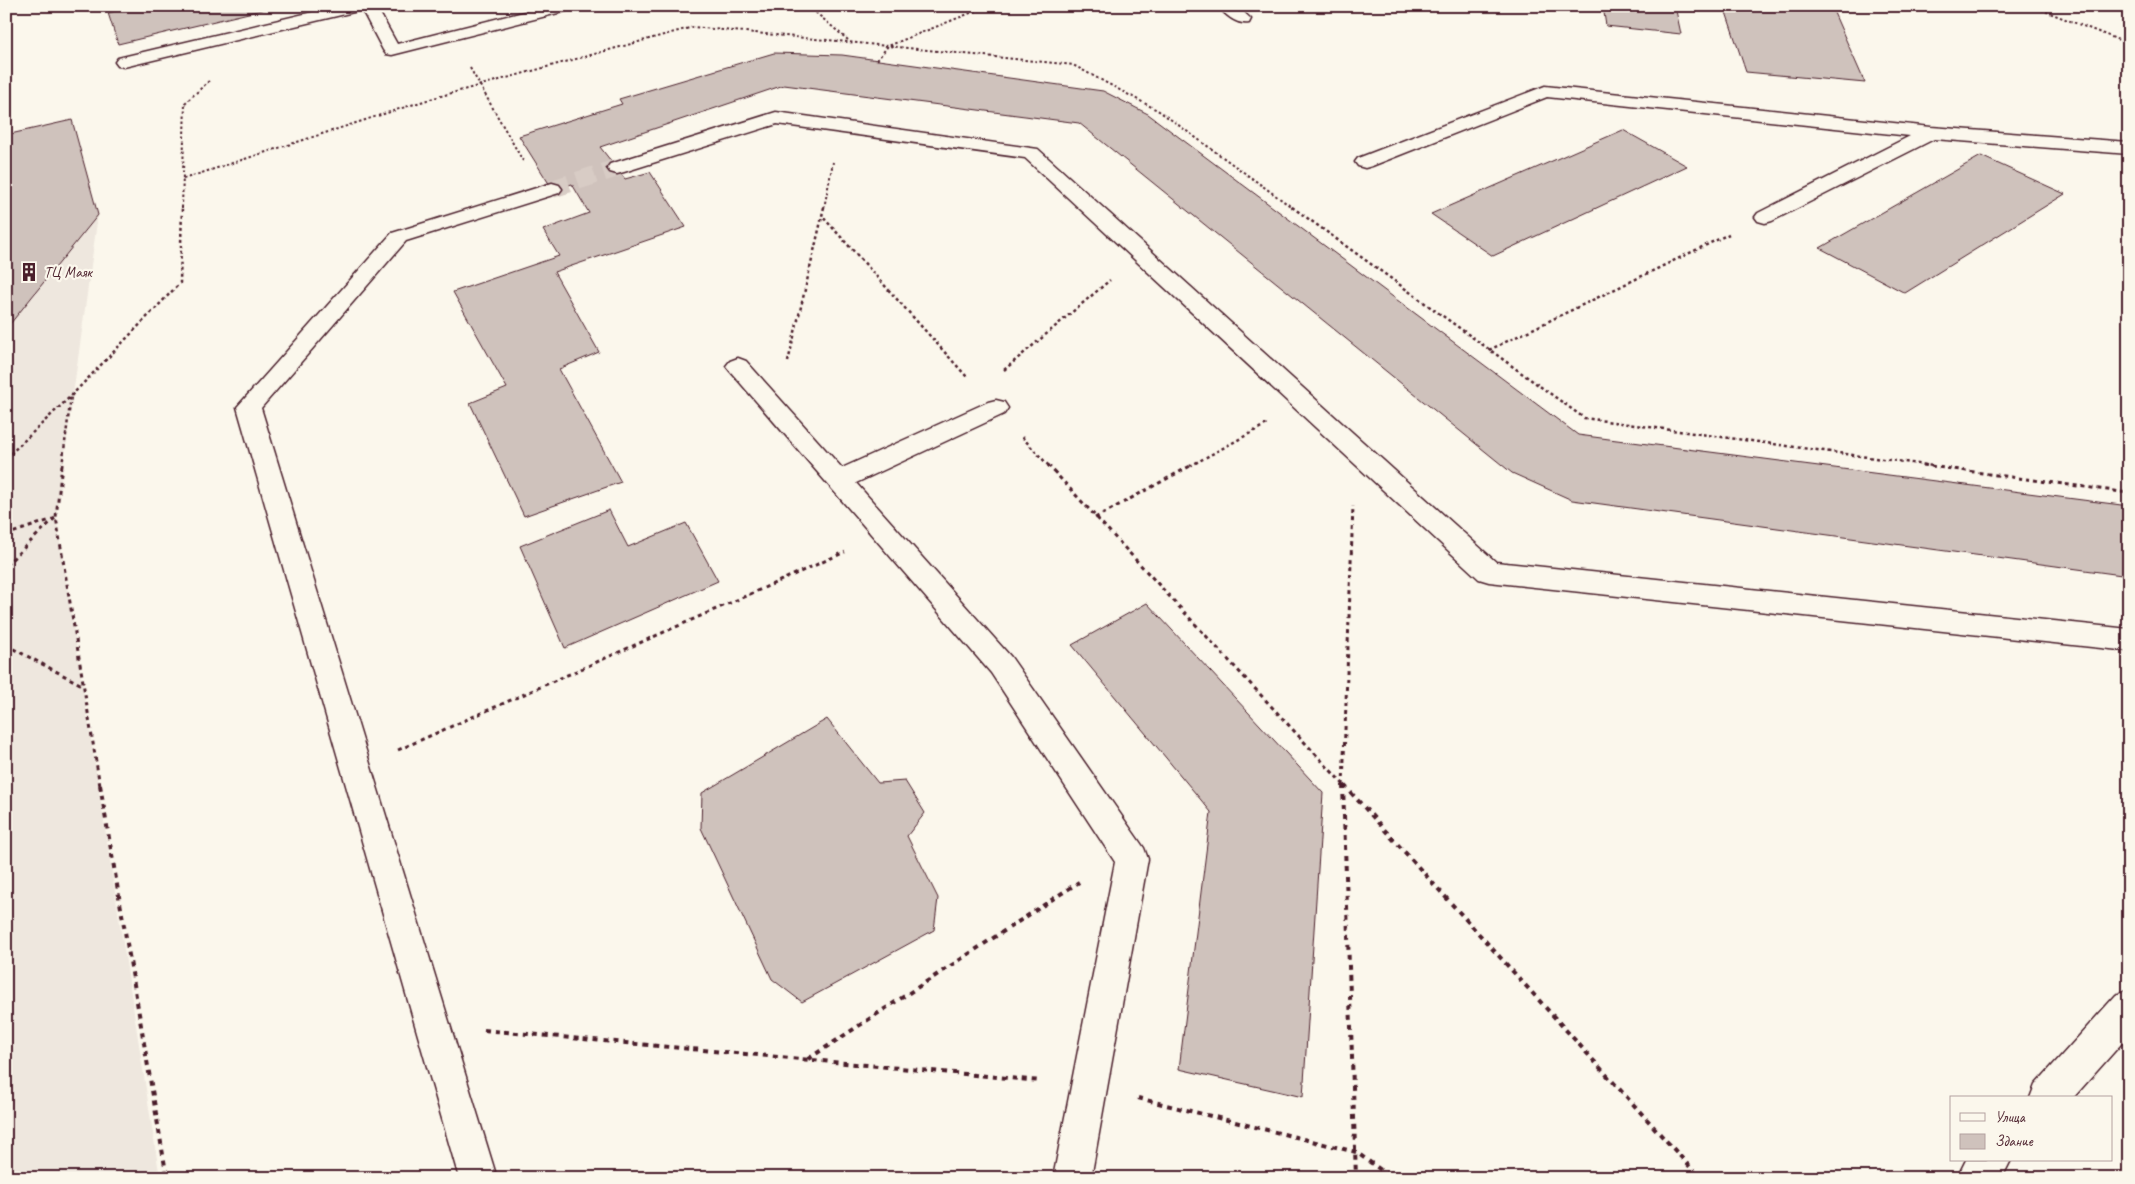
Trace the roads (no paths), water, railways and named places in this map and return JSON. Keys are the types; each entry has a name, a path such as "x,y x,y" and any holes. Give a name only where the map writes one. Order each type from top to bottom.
{"lane":[{"path":"124,62 360,6"},
{"path":"368,6 392,50 568,6"},
{"path":"1226,6 1243,19"},
{"path":"1365,162 1544,91 1931,133 2129,148"},
{"path":"617,168 776,118 1031,153 1489,572 2127,644"},
{"path":"1765,217 1931,133"},
{"path":"478,1178 249,407 399,237 546,190"},
{"path":"738,366 1001,665 1132,860 1072,1178"},
{"path":"839,480 988,400"},
{"path":"2050,1096 2129,1008"},
{"path":"1976,1178 1990,1162"}],"tunnel":[{"path":"552,189 617,168"}],"place":[{"name":"ТЦ Маяк","path":"29,272"}]}
